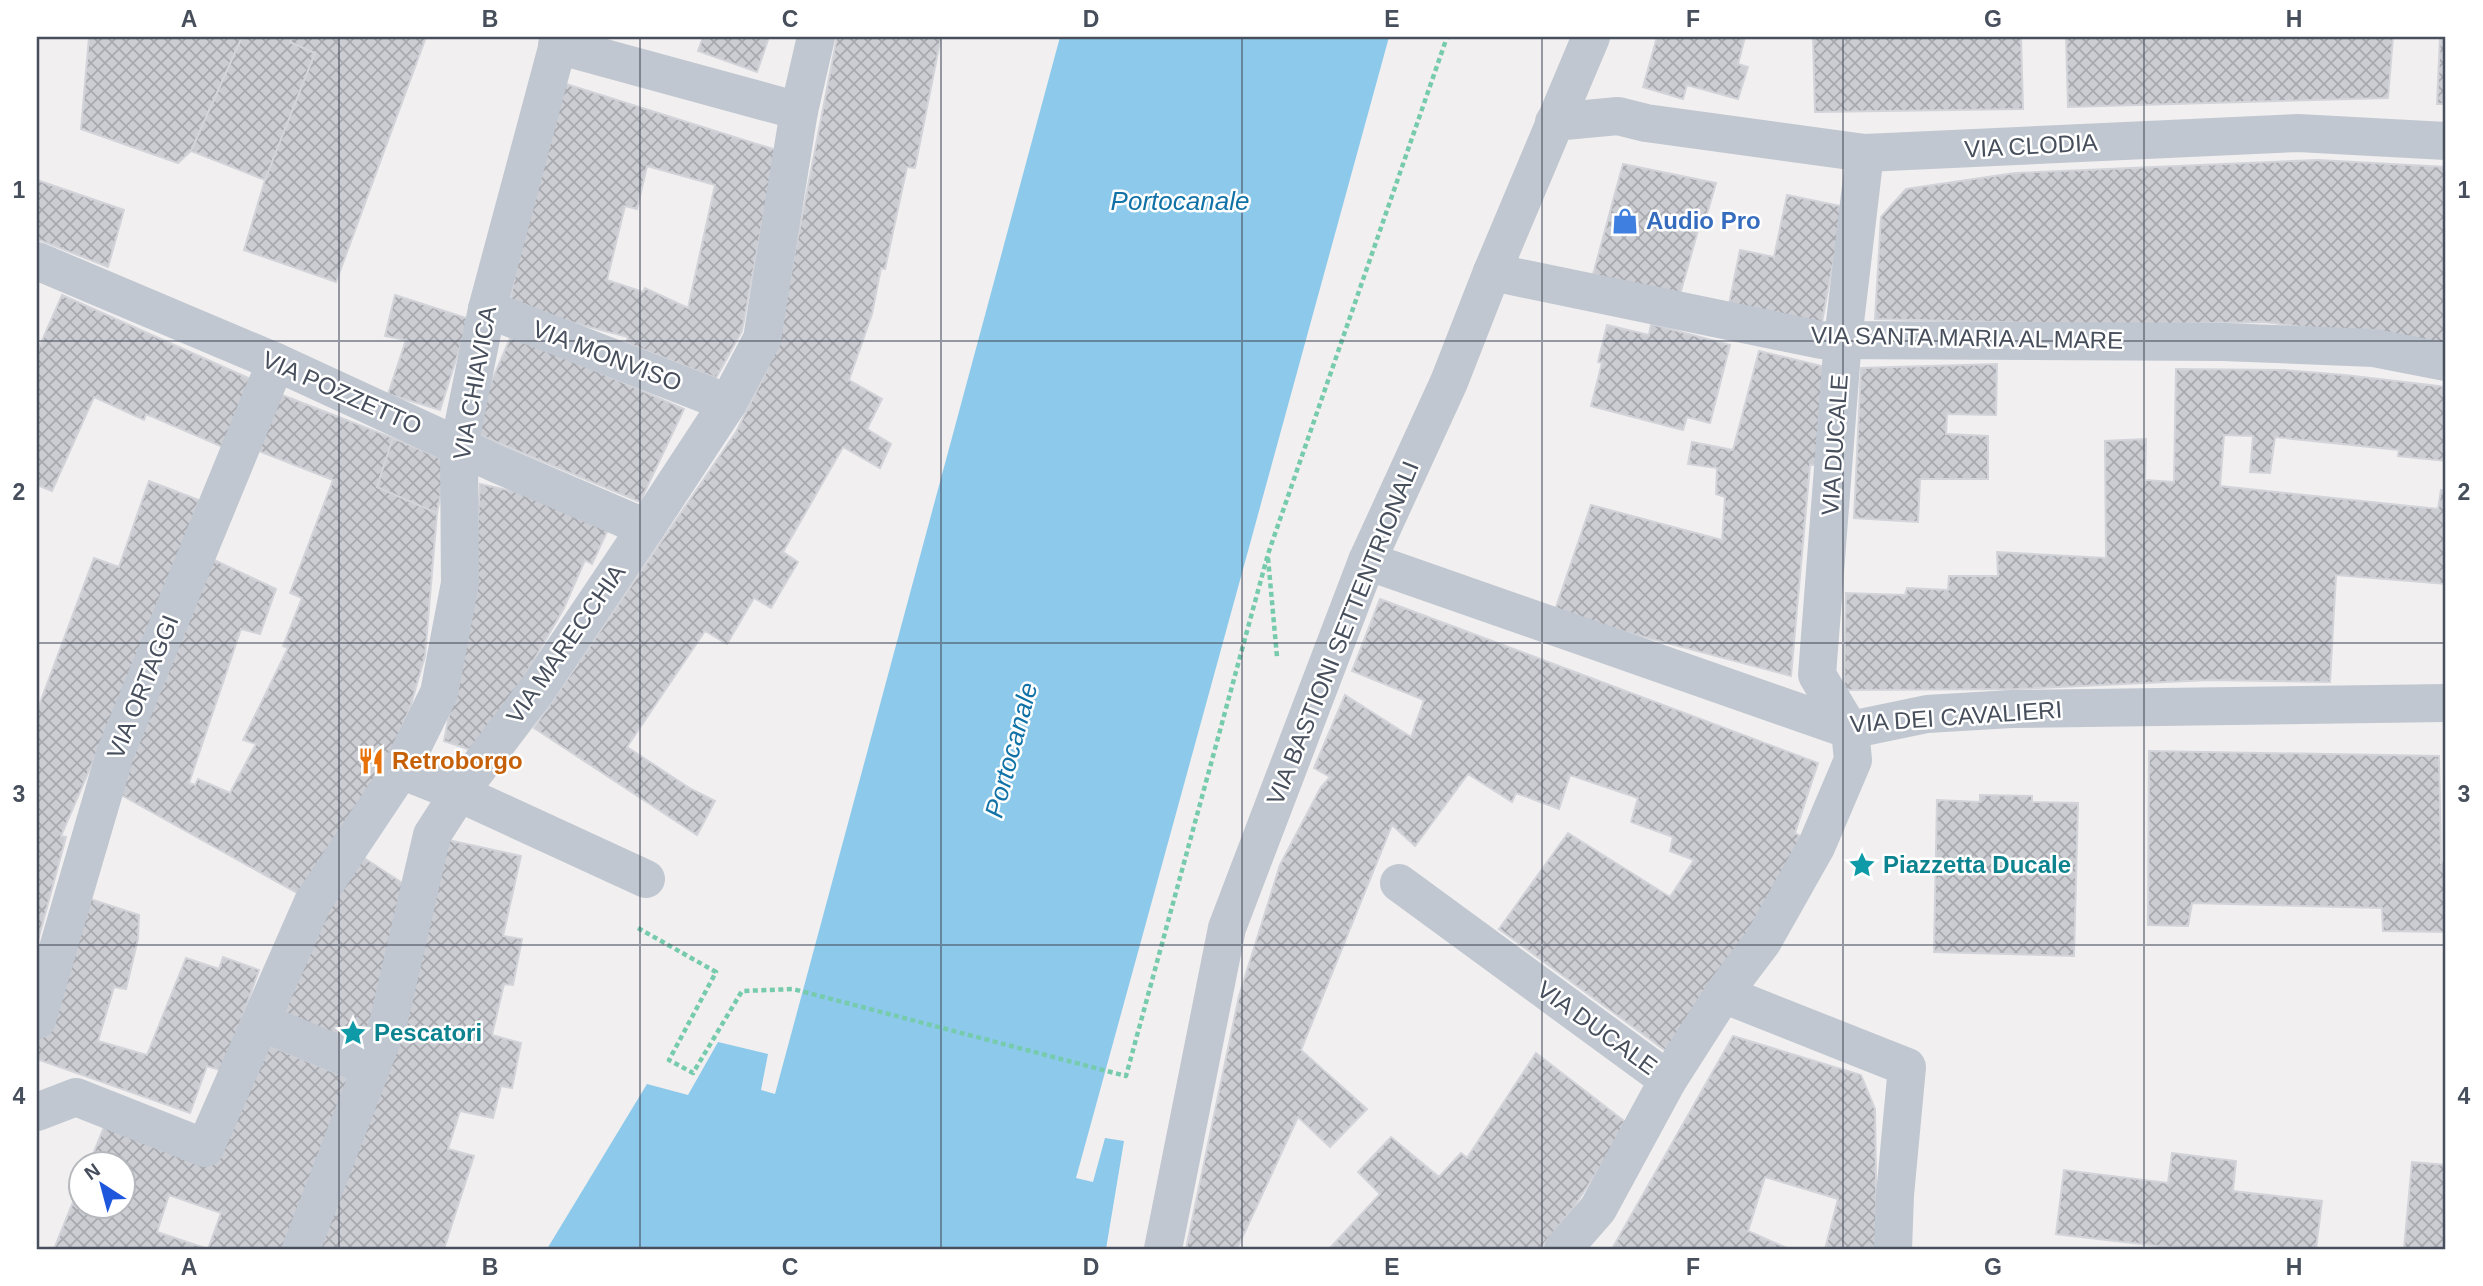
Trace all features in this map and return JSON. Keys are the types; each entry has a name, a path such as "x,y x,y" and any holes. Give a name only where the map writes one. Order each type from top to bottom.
{"street":[{"name":"VIA MARECCHIA","path":"301,1249 388,1024 432,835 459,793 537,690 646,528 728,403 762,339 799,111 816,37"},
{"path":"559,41 799,111"},
{"name":"VIA CHIAVICA","path":"37,1112 76,1097 205,1148 313,902 401,770 439,693 460,583 459,446 487,309 559,41"},
{"path":"1585,49 1618,117"},
{"name":"VIA BASTIONI SETTENTRIONALI","path":"1163,1249 1227,928 1367,561 1449,382 1585,49"},
{"name":"VIA CLODIA","path":"1554,122 1618,117 1865,153 2298,133 2446,141"},
{"name":"VIA DUCALE","path":"1850,730 1817,676 1843,339 1865,153"},
{"name":"VIA POZZETTO","path":"37,261 276,362 646,528"},
{"name":"VIA SANTA MARIA AL MARE","path":"1492,272 1821,340 2223,342 2374,348 2446,362"},
{"name":"VIA MONVISO","path":"487,309 728,403"},
{"name":"VIA ORTAGGI","path":"37,1020 115,754 276,362"},
{"name":"VIA DEI CAVALIERI","path":"1367,561 1850,730 1927,714 2011,709 2446,703"},
{"path":"1668,1080 1723,994 1763,941 1816,847 1853,760 1850,730"},
{"path":"401,770 459,793 646,879"},
{"name":"VIA DUCALE","path":"1399,883 1668,1080 1598,1209 1563,1249"},
{"path":"1723,994 1907,1067 1895,1195 1893,1249"},
{"path":"261,1022 371,1068"}],"path":[{"path":"629,923 716,972 669,1060 693,1073 742,991 793,989 1126,1076 1268,554 1447,37"},
{"path":"1268,554 1276,656 1285,662"}],"water":[{"name":"Portocanale","path":"1060,37 1389,37 1076,1178 1093,1182 1105,1138 1124,1141 1106,1249 547,1249 647,1084 688,1095 718,1042 768,1054 761,1090 775,1094"}],"building":[{"path":"89,37 242,37 191,151 178,163 81,129"},
{"path":"242,37 293,37 290,42 315,53 265,180 191,151"},
{"path":"293,37 426,37 336,282 244,250 265,180 315,53 290,42"},
{"path":"703,37 769,37 757,72 698,51"},
{"path":"837,37 941,37 915,168 907,167 885,269 881,268 872,314 849,380 882,399 867,429 891,444 880,468 843,447 783,552 798,562 771,608 754,598 727,644 705,631 627,747 691,789 715,801 697,835 534,728 736,432 767,370 783,314"},
{"path":"1657,37 1745,37 1738,64 1748,67 1738,99 1687,85 1683,99 1643,87"},
{"path":"1813,37 2021,37 2023,109 1815,112"},
{"path":"2066,37 2393,37 2388,98 2068,107"},
{"path":"2440,37 2446,37 2446,104 2437,104"},
{"path":"563,83 776,150 742,331 716,378 626,343 628,337 509,306 519,254","holes":["647,166 715,185 688,308 645,288 643,292 607,280 625,206 637,209"]},
{"path":"2318,160 2446,167 2446,346 2265,322 2115,325 1875,319 1881,217 1906,189 2015,173"},
{"path":"1623,164 1716,183 1703,228 1699,227 1677,305 1591,282"},
{"path":"37,180 124,210 108,267 37,239"},
{"path":"1787,195 1850,208 1832,268 1820,333 1727,314 1740,250 1774,257"},
{"path":"62,295 255,381 225,448 146,414 144,420 94,397 52,491 37,485 37,352"},
{"path":"395,295 469,319 440,410 388,394 406,340 385,336"},
{"path":"1651,324 1730,345 1710,423 1687,417 1683,430 1591,406 1602,363 1598,362 1607,325 1649,335"},
{"path":"512,334 684,409 640,502 470,431"},
{"path":"1759,351 1826,367 1816,465 1810,465 1791,676 1554,613 1591,505 1722,540 1725,497 1716,494 1717,468 1688,464 1692,442 1733,450"},
{"path":"1997,364 1996,415 1947,414 1946,434 1988,436 1988,479 1920,479 1918,522 1854,518 1861,368"},
{"path":"2176,369 2284,370 2446,387 2446,461 2398,456 2399,450 2275,437 2270,473 2250,472 2253,436 2224,435 2220,486 2438,509 2441,490 2446,490 2446,584 2336,575 2330,682 2209,680 2016,689 1844,690 1846,593 1905,595 1907,588 1948,590 1949,576 1998,576 1997,552 2106,558 2105,441 2146,439 2145,480 2174,482"},
{"path":"277,393 393,438 377,487 437,513 425,656 410,708 376,787 306,898 116,792 206,556 276,589 260,634 241,629 189,783 195,785 198,779 230,793 256,744 243,740 288,648 283,646 302,598 290,593 333,480 256,450"},
{"path":"393,438 447,461 437,513 377,487"},
{"path":"149,481 199,500 166,591 61,836 66,837 37,944 37,711 94,558 119,567"},
{"path":"480,484 550,499 612,521 592,564 585,560 564,608 480,753 444,741 474,586"},
{"path":"1380,599 1818,763 1795,833 1802,837 1776,893 1666,1051 1499,929 1568,833 1670,897 1694,860 1670,851 1673,837 1631,822 1638,798 1570,775 1559,809 1516,793 1512,802 1468,774 1415,846 1392,825 1301,1050 1367,1109 1330,1147 1298,1117 1237,1249 1186,1249 1239,996 1280,865 1321,787 1330,777 1314,768 1345,695 1411,737 1424,700 1352,671"},
{"path":"2149,751 2439,756 2441,863 2446,863 2446,932 2383,931 2382,908 2192,903 2188,926 2148,925"},
{"path":"1980,795 2032,796 2032,802 2078,803 2074,956 1934,952 1937,800 1980,802"},
{"path":"439,838 521,856 503,936 522,939 513,985 504,984 492,1035 521,1043 512,1088 501,1086 493,1118 460,1111 448,1149 474,1156 444,1249 313,1249"},
{"path":"355,852 413,890 371,1047 276,1011"},
{"path":"84,897 139,915 138,939 126,989 114,987 98,1041 147,1055 186,958 219,969 223,957 259,970 223,1071 207,1066 190,1113 37,1059 37,1045"},
{"path":"1733,1036 1861,1075 1875,1109 1877,1249 1825,1249 1838,1199 1765,1177 1748,1231 1789,1249 1612,1249"},
{"path":"261,1042 355,1081 285,1249 208,1249 54,1249 66,1219 136,1220 136,1150 95,1150 106,1122 211,1165","holes":["169,1195 221,1213 208,1249 157,1232"]},
{"path":"1536,1053 1628,1124 1574,1207 1540,1249 1329,1249 1380,1194 1358,1172 1391,1137 1439,1177 1461,1153 1467,1158"},
{"path":"2172,1153 2236,1161 2233,1191 2322,1201 2316,1249 2184,1249 2056,1234 2064,1170 2168,1183"},
{"path":"2412,1162 2446,1165 2446,1249 2404,1249"}],"place":[{"name":"Audio Pro","path":"1625,221"},
{"name":"Retroborgo","path":"371,761"},
{"name":"Piazzetta Ducale","path":"1862,865"},
{"name":"Pescatori","path":"353,1033"}]}
